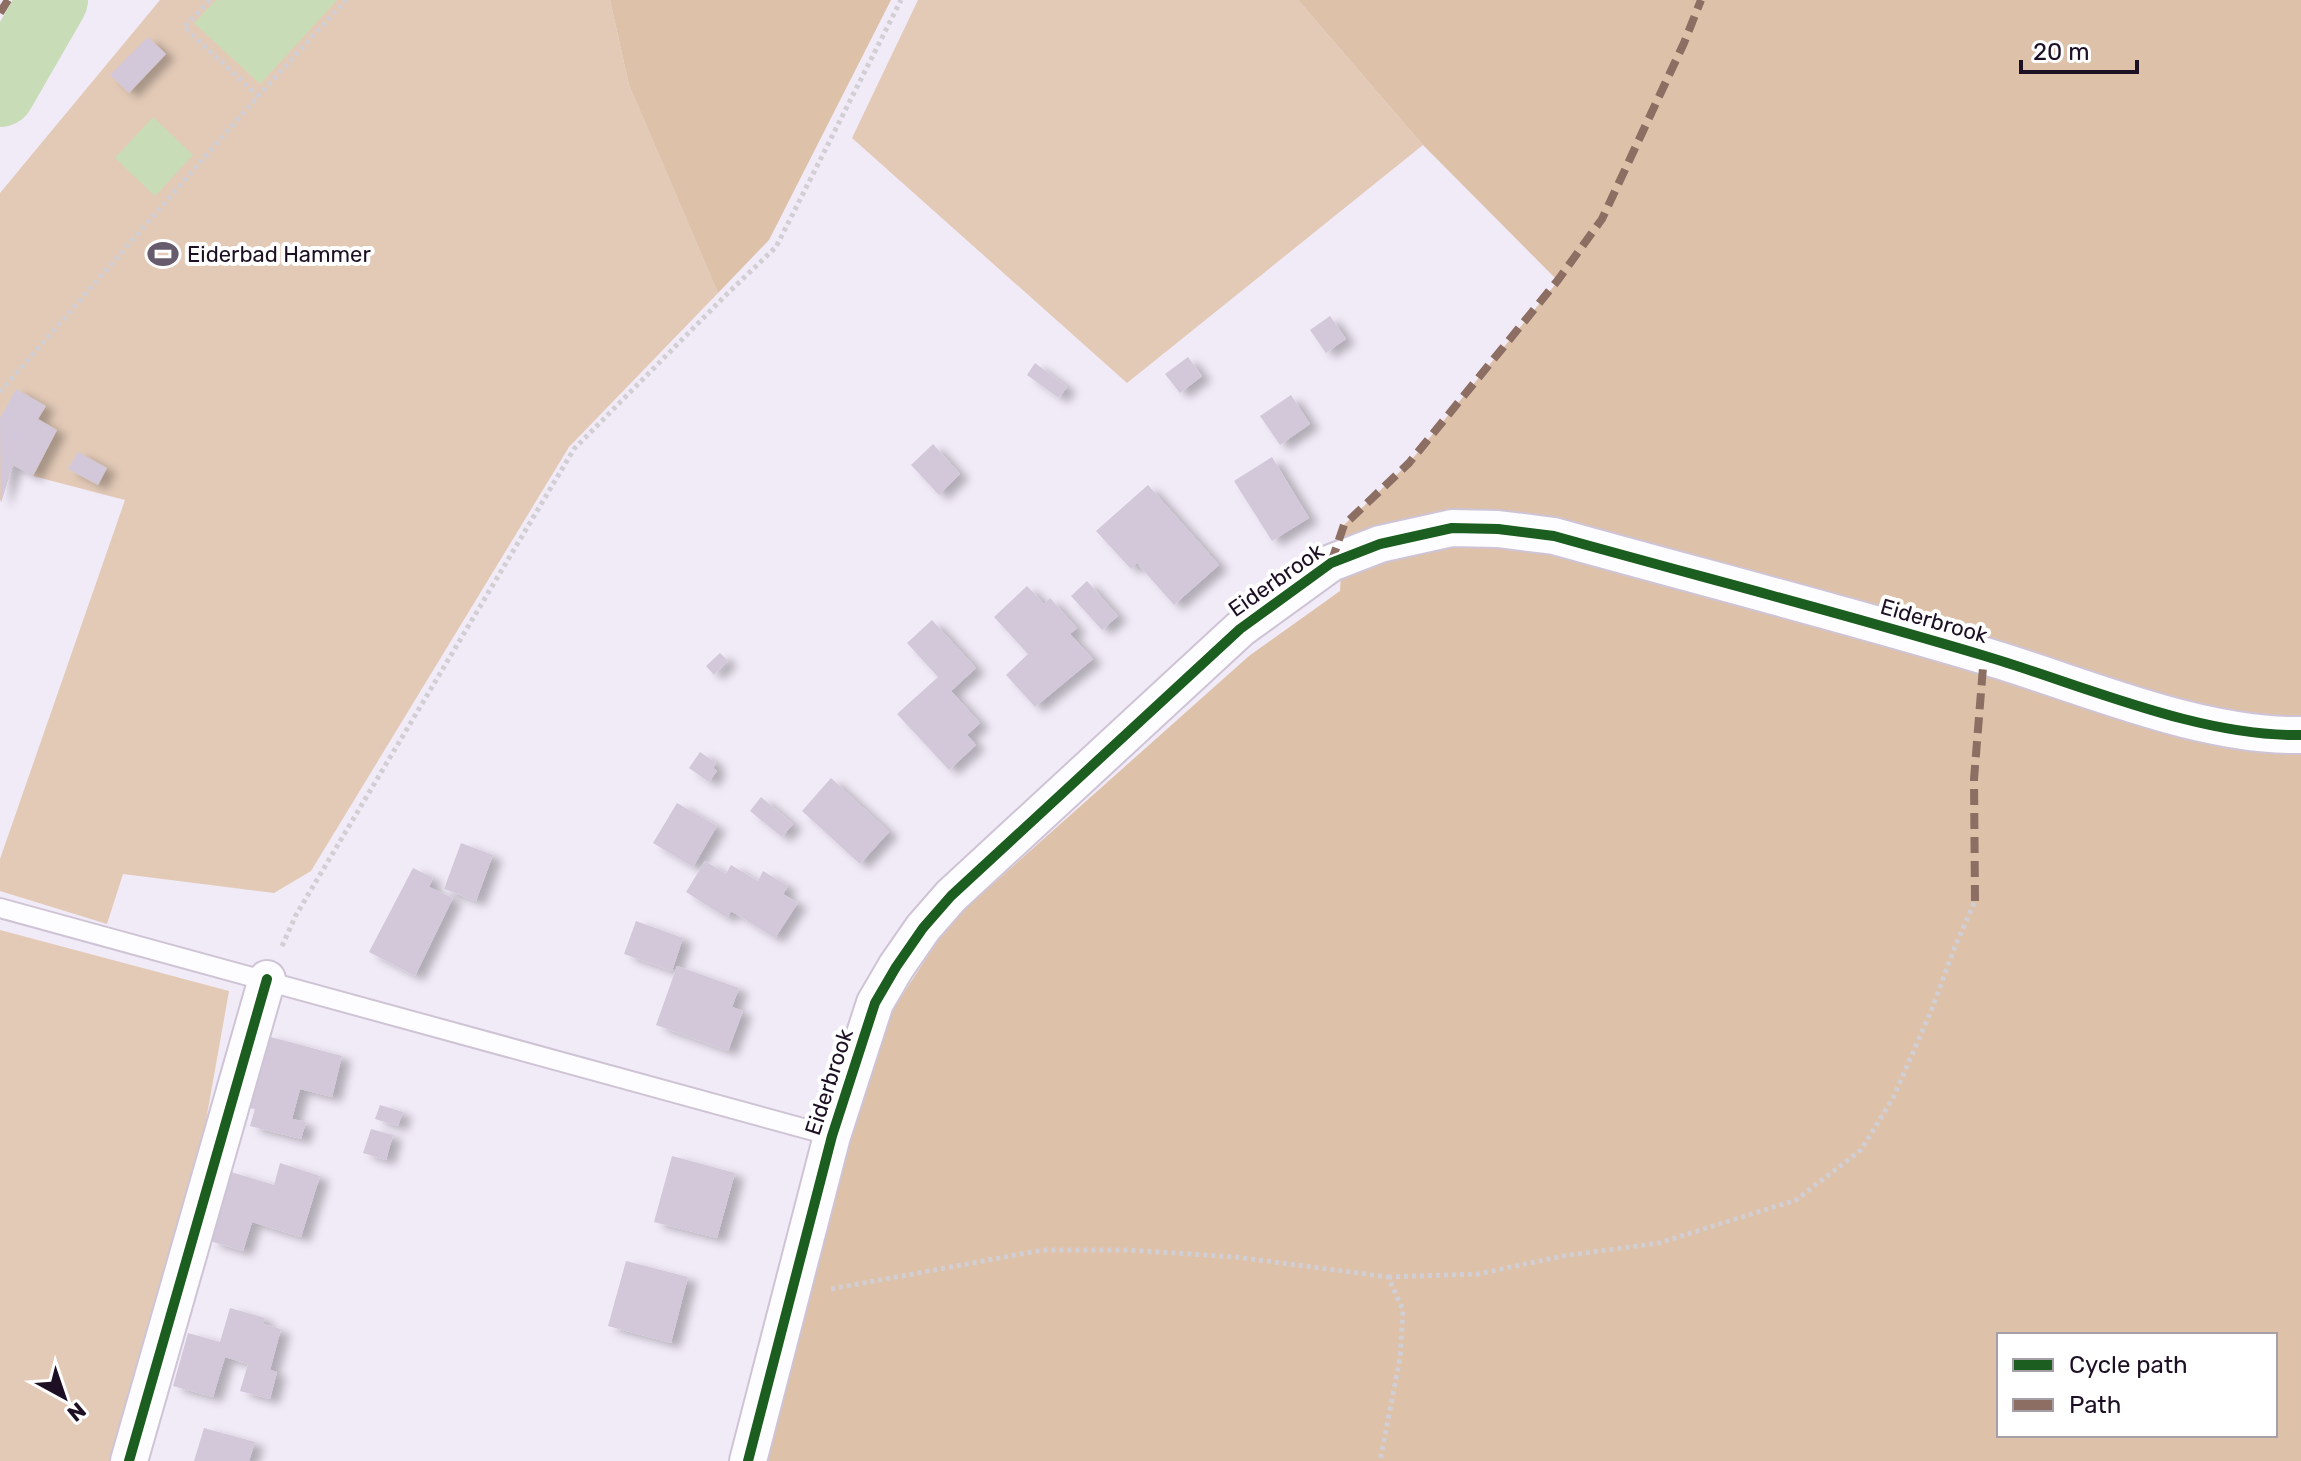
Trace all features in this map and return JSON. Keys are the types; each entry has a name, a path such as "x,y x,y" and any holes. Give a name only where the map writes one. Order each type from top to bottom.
{"street":[{"name":"Eiderbrook","path":"748,1461 832,1136 875,1003 914,941 951,896 1240,629 1331,563 1380,544 1452,528 1498,529 1554,536 1984,655 2185,719 2275,735 2301,735"},
{"path":"129,1461 267,979"}],"lane":[{"path":"0,908 832,1136"}],"path":[{"path":"210,0 184,27 258,96"},
{"path":"0,392 258,96 346,0"},
{"path":"267,979 296,915 574,449 776,247 901,0"},
{"path":"789,1305 824,1291 1043,1250 1128,1250 1236,1257 1388,1277 1478,1274 1563,1256 1659,1243 1796,1200 1861,1150 1893,1098 1975,901"},
{"path":"1380,1461 1400,1358 1403,1310 1388,1277"}],"shaded area":[{"path":"160,0 610,0 629,85 718,293 569,447 311,871 274,893 123,874 107,924 0,891 0,859 125,500 33,476 13,465 0,502 0,193"},
{"path":"216,0 337,0 260,84 194,23"},
{"path":"610,0 891,0 769,240 718,293 629,85"},
{"path":"918,0 1298,0 1423,145 1127,383 852,138"},
{"path":"1298,0 2301,0 2301,1461 767,1461 845,1146 888,1017 937,942 965,909 1249,656 1340,591 1344,525 1409,463 1558,281 1423,145"},
{"path":"153,117 193,155 155,196 115,158"},
{"path":"0,930 229,991 199,1160 111,1461 0,1461"}],"building":[{"path":"148,37 166,54 129,93 110,75"},
{"path":"1330,316 1346,339 1326,353 1310,330"},
{"path":"1188,357 1202,376 1180,393 1165,374"},
{"path":"1035,363 1067,387 1059,398 1027,375"},
{"path":"16,389 46,406 38,419 57,430 33,476 13,465 1,503 0,418"},
{"path":"1291,395 1310,424 1280,445 1260,416"},
{"path":"933,444 960,474 939,495 911,465"},
{"path":"78,452 107,468 98,485 68,469"},
{"path":"1272,457 1309,518 1272,541 1234,481"},
{"path":"1148,485 1219,565 1174,605 1137,563 1131,569 1096,531"},
{"path":"1087,581 1118,616 1102,630 1071,596"},
{"path":"1027,586 1044,604 1050,598 1077,628 1070,634 1093,659 1035,707 1006,675 1028,654 994,617"},
{"path":"932,620 976,668 951,691 980,723 967,735 976,745 949,770 897,714 938,677 907,643"},
{"path":"720,653 728,661 714,675 706,666"},
{"path":"700,752 716,763 713,768 717,771 709,782 689,768"},
{"path":"831,778 889,832 860,864 802,811"},
{"path":"761,797 793,824 782,837 750,811"},
{"path":"677,803 717,826 693,867 653,843"},
{"path":"461,843 493,855 476,901 444,889"},
{"path":"705,861 726,874 731,865 758,881 763,871 788,886 783,894 798,903 775,938 731,911 727,918 686,892"},
{"path":"413,868 433,878 429,887 453,898 415,976 369,952"},
{"path":"636,921 683,938 672,971 624,954"},
{"path":"677,966 739,988 732,1007 743,1011 728,1051 656,1025"},
{"path":"267,1036 342,1056 332,1097 300,1089 292,1119 306,1122 301,1139 250,1126 255,1109 249,1108"},
{"path":"380,1105 403,1112 398,1126 375,1119"},
{"path":"371,1129 393,1135 386,1160 363,1153"},
{"path":"672,1156 735,1173 717,1238 654,1222"},
{"path":"280,1163 320,1176 301,1237 252,1222 243,1251 210,1241 231,1172 274,1185"},
{"path":"626,1261 688,1277 671,1343 608,1326"},
{"path":"230,1308 265,1318 263,1324 281,1329 270,1370 277,1372 270,1399 240,1391 248,1364 225,1357 213,1397 173,1386 188,1333 220,1342"},
{"path":"204,1428 255,1442 249,1461 194,1461"}],"waterway":[{"path":"0,92 53,0"}],"marked path":[{"path":"0,13 8,0"},
{"path":"1331,563 1344,525 1409,463 1558,280 1602,219 1701,0"},
{"path":"1975,901 1974,779 1984,655"}],"cycle path":[{"path":"748,1461 832,1136 875,1003 896,967 923,928 951,896 1240,629 1331,563 1380,544 1452,528 1498,529 1554,536 1931,640 2182,719 2222,728 2301,735"},
{"path":"129,1461 267,979"}],"place":[{"name":"Eiderbad Hammer","path":"163,254"}]}
